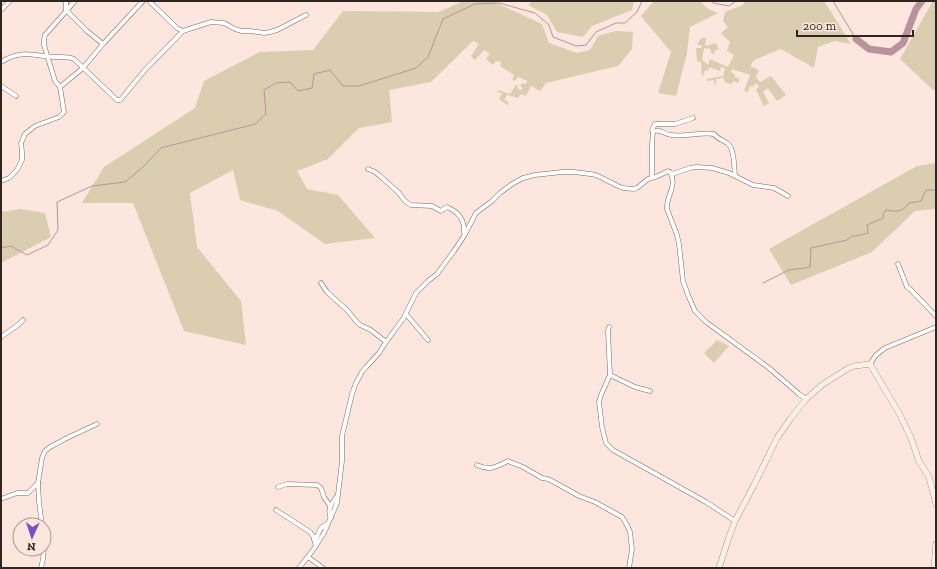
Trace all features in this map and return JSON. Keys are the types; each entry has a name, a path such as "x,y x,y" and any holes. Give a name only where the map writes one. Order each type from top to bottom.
{"main road":[{"path":"719,568 735,521 777,438 806,399 822,385 847,368 870,364 911,438 919,461 929,477 936,504"},
{"path":"934,568 936,546"}],"street":[{"path":"1,10 10,1"},
{"path":"66,1 66,10 87,31 103,44"},
{"path":"1,181 9,178 17,170 22,160 21,143 25,134 35,126 59,117 64,112 60,87 55,82 44,45 44,40 45,35 75,1"},
{"path":"60,87 83,68 143,1"},
{"path":"148,1 177,28 183,31"},
{"path":"1,62 11,57 24,54 70,57 74,59 117,100 120,100 144,71 183,31 211,22 224,23 242,31 264,33 277,30 306,15"},
{"path":"1,86 16,96"},
{"path":"652,177 652,130 655,124 676,124 693,118"},
{"path":"653,131 658,130 669,135 677,136 708,133 714,134 730,146 734,160 735,176"},
{"path":"668,170 672,174 690,168 712,168 729,173 753,185 774,188 788,196"},
{"path":"368,169 385,180 405,201 411,205 432,206 441,211 447,207 452,209 463,221 465,226 464,236"},
{"path":"299,568 324,533 337,503 342,461 342,436 352,394 362,372 379,353 406,314 416,293 437,274 464,236 478,211 487,206 500,192 518,181 535,175 562,172 590,174 629,189 637,188 648,179 658,176 668,170"},
{"path":"668,170 671,173 673,184 667,209 678,240 683,281 695,311 706,322 769,368 806,399"},
{"path":"898,264 907,287 936,316"},
{"path":"321,283 327,292 347,310 360,325 371,330 386,342"},
{"path":"406,314 428,340"},
{"path":"1,337 23,320"},
{"path":"609,327 610,375 599,402 602,427 606,443 612,450 706,502 735,521"},
{"path":"870,364 876,355 885,348 936,327"},
{"path":"610,375 635,387 650,391"},
{"path":"41,517 38,483 42,458 45,451 69,437 97,424"},
{"path":"477,465 485,468 491,468 508,461 618,514 624,519 630,532 632,549 629,568"},
{"path":"1,499 17,493 28,493 38,483"},
{"path":"278,487 287,484 317,485 321,488 324,497 330,506"},
{"path":"330,518 330,506 339,494"},
{"path":"276,510 310,532 316,546"},
{"path":"314,540 321,528 328,523"},
{"path":"41,568 43,557"},
{"path":"308,557 323,568"}],"shaded area":[{"path":"464,1 492,1 542,24 549,43 577,53 590,50 598,36 616,31 633,32 632,49 618,66 546,83 540,91 531,86 526,96 521,94 518,98 507,95 504,100 509,102 507,105 499,99 502,93 497,92 498,90 510,94 516,85 518,86 517,88 522,90 523,88 520,86 522,83 525,84 528,81 518,77 515,81 512,80 514,75 500,66 501,62 496,61 493,65 486,59 490,54 484,50 475,60 471,56 479,44 473,41 431,82 389,90 392,122 359,128 328,159 297,171 307,189 338,195 375,238 325,244 278,211 240,200 233,170 190,193 197,247 241,301 246,345 184,331 133,203 82,203 104,167 195,108 204,81 260,52 313,50 343,11 438,12"},
{"path":"533,1 634,1 632,10 592,26 583,37 557,32 547,15 528,5"},
{"path":"654,1 700,1 708,9 718,13 690,27 687,53 676,96 658,93 671,52 641,16"},
{"path":"745,1 824,1 851,44 834,41 818,47 814,68 781,49 754,60 750,66 759,70 756,77 760,82 771,76 786,95 777,101 768,88 763,92 769,103 764,106 756,90 759,86 755,83 753,87 750,86 748,92 744,91 750,75 732,69 731,72 735,75 734,77 739,78 739,83 733,81 732,84 724,82 724,78 716,79 715,85 714,80 707,81 707,79 723,76 725,68 721,67 720,71 709,67 708,71 705,70 702,77 701,62 697,61 696,48 701,48 702,45 697,45 701,38 706,38 705,46 716,43 719,50 715,50 715,53 712,54 710,49 704,48 702,60 708,65 710,59 728,67 734,55 727,51 730,42 721,33 728,27 723,21 725,12 743,5"},
{"path":"933,1 936,1 936,90 933,90 900,59"},
{"path":"936,163 936,209 915,211 872,252 791,285 769,249 917,166"},
{"path":"21,209 45,213 51,237 1,263 1,212"},
{"path":"717,340 729,346 714,363 704,353"}],"waterway":[{"path":"1,248 11,246 27,255 48,245 58,230 57,202 92,186 125,182 142,168 161,148 255,124 266,114 264,90 276,83 290,82 298,91 312,88 314,74 330,70 343,86 359,86 416,68 428,57 443,19 475,4 499,3 535,13 549,25 553,37 576,46 586,45 596,32 616,23 625,23 637,12 642,1"},
{"path":"713,1 713,3 729,6 736,1"},
{"path":"833,1 856,39"},
{"path":"856,39 869,49 891,52 903,43 916,9 922,1"},
{"path":"763,283 789,270 810,267 811,248 847,240 852,236 868,233 867,225 883,218 883,214 886,210 902,210 909,203 921,201 926,190 936,190"}]}
